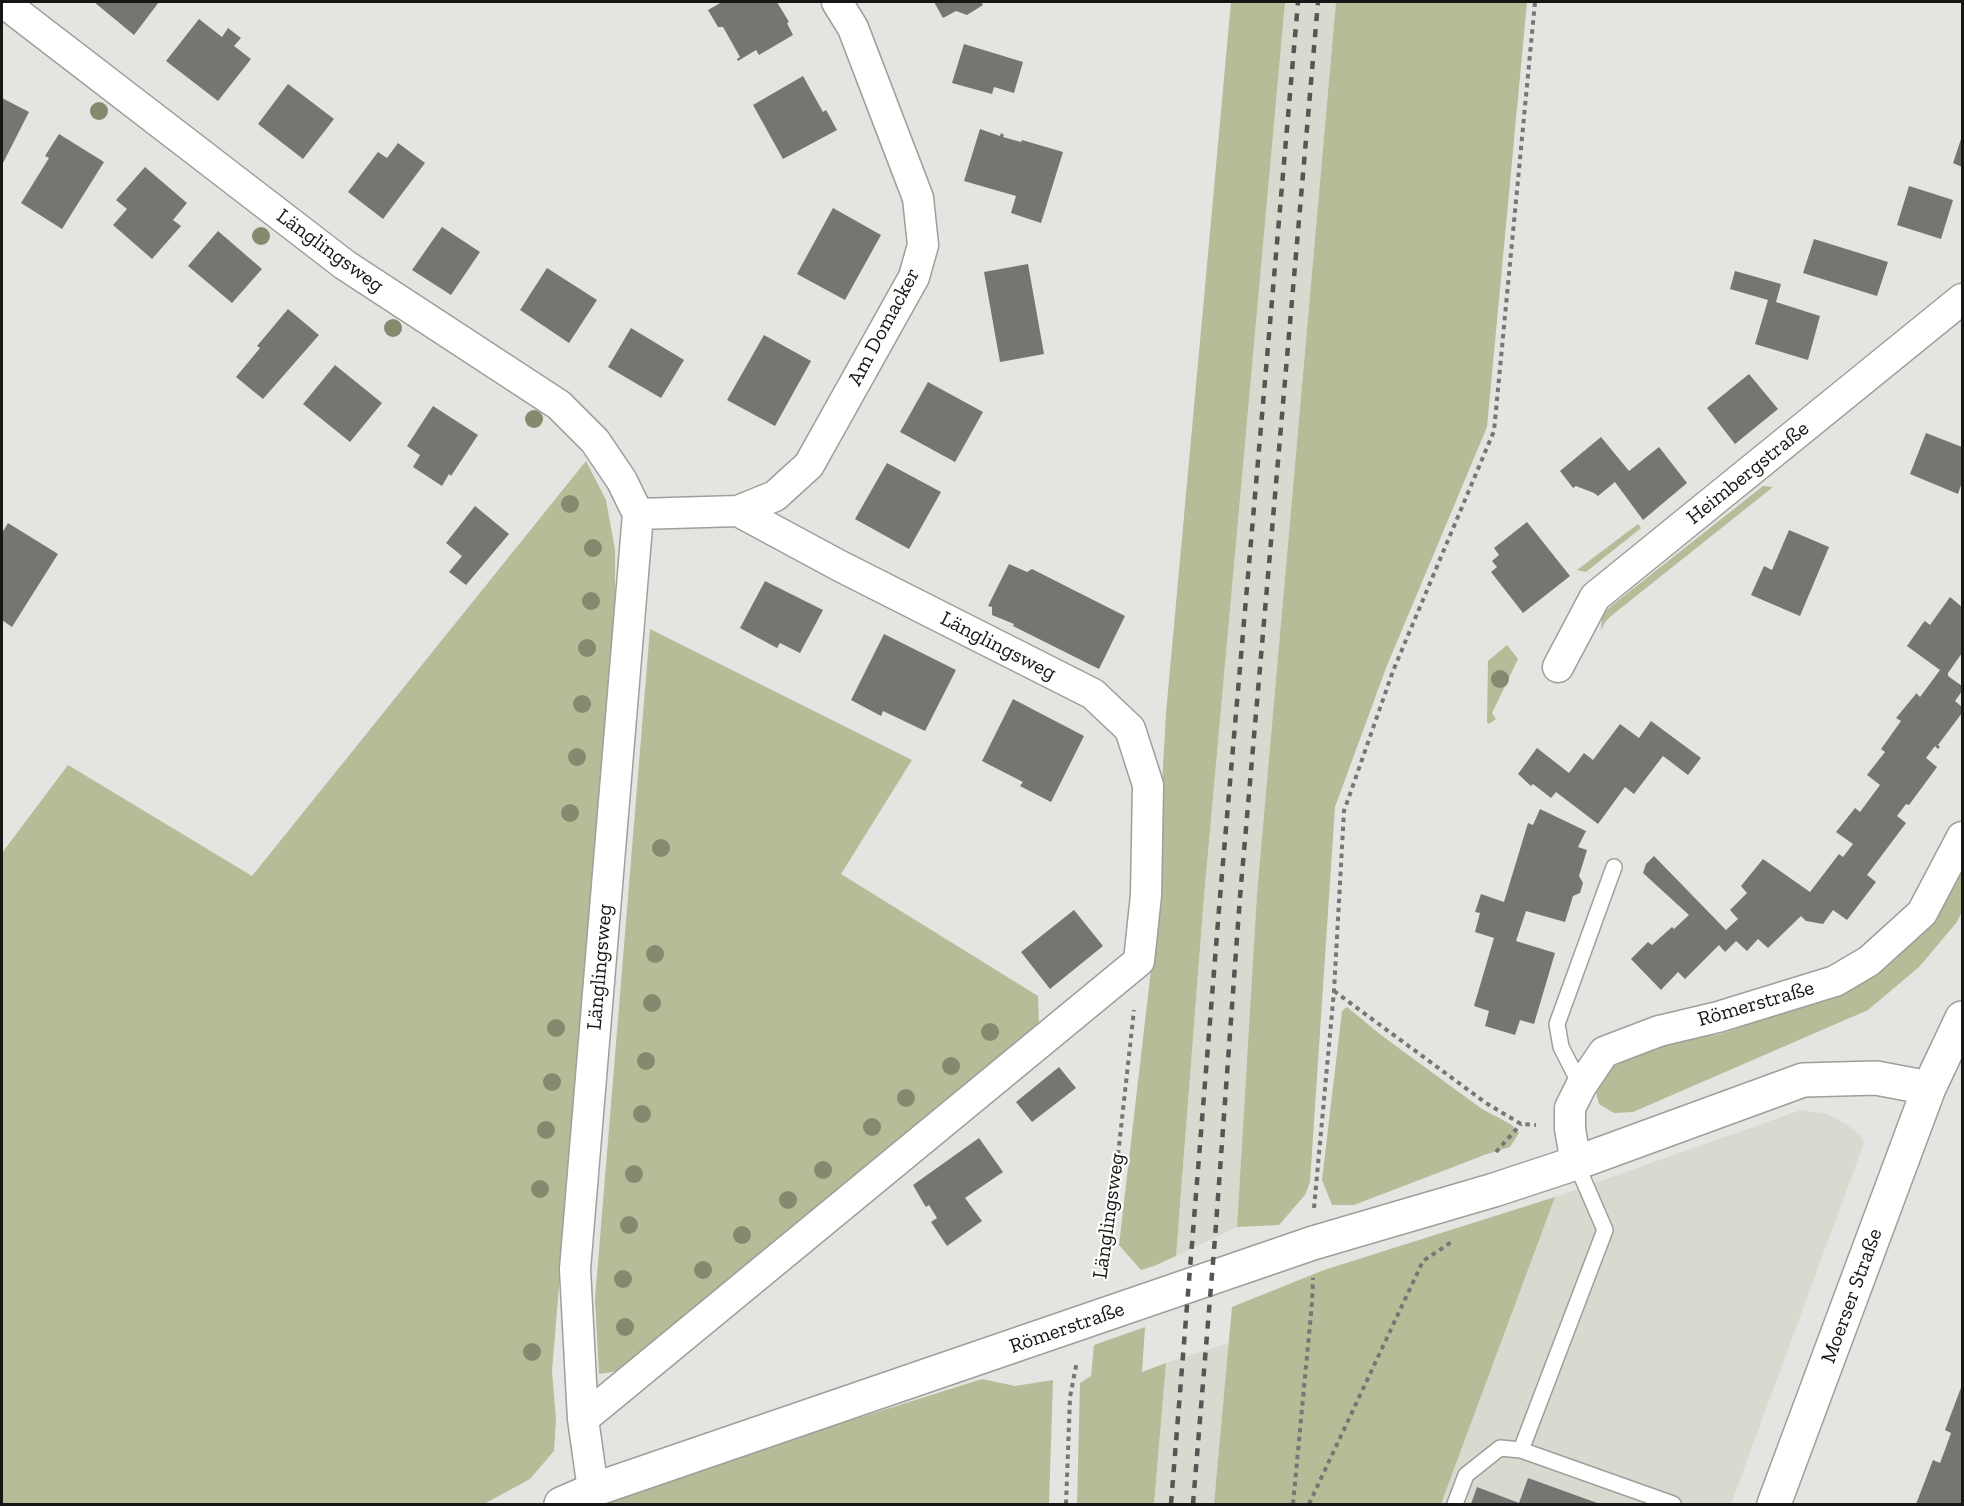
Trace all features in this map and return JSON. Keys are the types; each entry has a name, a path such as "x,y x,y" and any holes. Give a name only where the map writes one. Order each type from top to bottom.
{"street":[{"name":"Länglingsweg","path":"3,2 345,265 560,405 595,441 622,481 638,514 575,1269 583,1419 593,1490"},
{"name":"Am Domacker","path":"738,511 775,496 809,465 914,277 923,245 918,198 853,28 837,2"},
{"name":"Heimbergstraße","path":"1558,668 1595,597 1962,299"},
{"name":"Länglingsweg","path":"638,514 738,511 850,571 1093,694 1130,729 1148,784 1146,895 1139,962"},
{"name":"Römerstraße","path":"1576,1163 1570,1129 1570,1108 1581,1086 1604,1052 1659,1031 1718,1017 1835,981 1869,961 1922,913 1962,837"},
{"path":"583,1419 1139,962"},
{"path":"1929,1088 1962,1018"},
{"name":"Römerstraße","path":"561,1504 593,1490 1313,1244 1576,1163 1803,1080 1876,1078 1929,1088"},
{"name":"Moerser Straße","path":"1774,1504 1929,1088"}],"lane":[{"path":"1581,1086 1561,1047 1557,1024 1614,867"},
{"path":"1521,1450 1605,1230 1576,1163"},
{"path":"1455,1504 1466,1476 1500,1448 1521,1450 1672,1504"}],"path":[{"path":"1293,1504 1312,1304 1314,1197 1334,991 1344,811 1393,671 1494,431 1535,2"},
{"name":"Länglingsweg","path":"1066,1504 1070,1397 1086,1322 1104,1273 1139,962"},
{"path":"1334,991 1486,1102 1521,1124 1570,1129"},
{"path":"1309,1504 1422,1261 1449,1242 1460,1238"}],"shaded area":[{"path":"1285,2 1336,2 1257,894 1237,1227 1176,1256 1204,896"},
{"path":"1801,1110 1827,1114 1846,1124 1861,1136 1864,1143 1731,1504 1441,1504 1555,1197"},
{"path":"1229,1343 1214,1504 1154,1504 1166,1363"}],"green space":[{"path":"1231,2 1285,2 1204,896 1176,1256 1141,1270 1119,1245 1152,961 1166,713"},
{"path":"1336,2 1527,2 1487,427 1386,668 1335,807 1310,1182 1305,1195 1279,1225 1237,1227 1257,894"},
{"path":"586,461 606,500 615,550 615,608 552,1371 556,1419 554,1451 530,1479 484,1504 2,1504 2,853 68,765 252,876"},
{"path":"1763,486 1773,487 1611,616 1601,631 1602,615 1610,607"},
{"path":"1638,524 1641,528 1586,572 1577,570"},
{"path":"650,629 912,760 841,874 1038,996 1039,1027 624,1370 599,1374 595,1299"},
{"path":"1507,645 1518,659 1492,713 1496,719 1489,724 1487,722 1488,661"},
{"path":"1962,865 1962,911 1957,922 1919,967 1868,1010 1633,1112 1614,1113 1599,1104 1594,1085 1608,1069 1660,1044 1720,1034 1771,1017 1838,991 1877,970 1921,934"},
{"path":"1347,1007 1381,1035 1482,1109 1512,1125 1519,1133 1510,1147 1354,1205 1332,1205 1322,1180 1342,1011"},
{"path":"1555,1197 1441,1504 1214,1504 1232,1307 1324,1270"},
{"path":"1145,1327 1142,1372 1166,1363 1154,1504 1077,1504 1080,1383 1091,1376 1094,1345"},
{"path":"982,1379 1015,1386 1053,1380 1049,1504 605,1504 779,1443"}],"building":[{"path":"94,2 159,2 134,35"},
{"path":"722,2 777,2 789,22 787,23 793,35 759,55 756,50 738,61 740,57 723,27 718,27 708,10"},
{"path":"934,2 981,2 983,5 967,15 956,11 943,18"},
{"path":"199,19 222,37 228,28 241,38 234,46 251,59 218,101 166,61"},
{"path":"964,44 1023,62 1014,93 994,87 992,94 952,83"},
{"path":"803,76 823,112 826,110 837,130 783,159 753,105"},
{"path":"288,84 334,119 303,159 258,124"},
{"path":"2,98 29,112 2,165"},
{"path":"980,129 1063,152 1041,223 1011,213 1016,196 964,181"},
{"path":"59,134 104,162 62,229 21,203 49,158 45,156"},
{"path":"1962,136 1962,167 1953,163"},
{"path":"398,143 425,163 383,219 348,192 378,152 387,158"},
{"path":"145,167 187,203 173,220 181,226 152,259 113,225 127,209 116,200"},
{"path":"1909,186 1953,200 1941,239 1897,225"},
{"path":"833,208 881,235 845,300 797,274"},
{"path":"442,227 480,252 451,295 412,270"},
{"path":"218,231 262,269 232,303 188,266"},
{"path":"1814,239 1888,262 1877,296 1803,273"},
{"path":"1028,264 1044,354 1000,362 984,272"},
{"path":"547,268 597,300 569,343 520,310"},
{"path":"1735,271 1781,284 1776,302 1820,316 1808,360 1755,344 1768,300 1730,289"},
{"path":"288,309 319,335 263,399 236,377 260,348 257,346"},
{"path":"631,328 684,360 661,398 608,367"},
{"path":"764,335 811,361 775,426 727,400"},
{"path":"335,365 382,403 350,442 303,404"},
{"path":"1749,374 1778,409 1735,444 1707,408"},
{"path":"928,382 983,412 955,462 900,432"},
{"path":"433,406 478,435 442,486 413,467 420,455 407,446"},
{"path":"1926,433 1962,447 1962,482 1958,494 1910,474"},
{"path":"1601,437 1629,471 1659,447 1687,483 1643,520 1615,482 1598,496 1576,486 1573,488 1560,471"},
{"path":"887,463 941,492 909,549 855,519"},
{"path":"475,506 509,534 466,585 449,572 462,556 446,543"},
{"path":"1527,522 1570,576 1523,613 1491,572 1497,567 1492,561 1499,555 1494,548"},
{"path":"8,523 58,554 12,627 2,620 2,533"},
{"path":"1789,530 1829,547 1800,616 1751,595 1764,566 1772,570"},
{"path":"1009,564 1027,572 1032,569 1125,616 1099,669 1013,626 1014,624 992,615 992,607 988,606"},
{"path":"765,581 823,610 800,653 780,643 777,648 740,628"},
{"path":"1950,597 1962,607 1962,653 1948,676 1962,686 1962,691 1955,701 1962,707 1962,713 1938,745 1940,747 1938,749 1935,746 1926,758 1937,767 1909,805 1906,804 1897,816 1906,823 1867,875 1876,882 1847,920 1833,910 1823,924 1806,921 1801,916 1768,948 1758,939 1747,951 1736,941 1725,952 1719,945 1685,979 1678,972 1661,990 1631,959 1648,942 1652,945 1689,915 1643,873 1646,864 1654,856 1726,930 1738,919 1730,910 1747,893 1741,886 1763,859 1810,892 1839,854 1843,857 1853,844 1836,832 1855,808 1860,812 1880,785 1867,775 1885,752 1881,749 1901,721 1896,718 1916,693 1920,697 1940,670 1907,646 1925,621 1930,625"},
{"path":"884,634 956,670 925,731 883,711 881,716 851,700"},
{"path":"1013,699 1084,736 1051,802 1020,786 1023,782 982,761"},
{"path":"1651,721 1701,758 1688,775 1663,756 1634,794 1625,787 1598,824 1556,792 1551,798 1533,784 1531,786 1518,774 1537,748 1569,773 1584,753 1593,760 1620,724 1639,738"},
{"path":"1540,809 1586,831 1578,847 1587,850 1579,876 1583,883 1580,893 1573,896 1565,922 1526,911 1516,941 1555,953 1534,1024 1520,1020 1515,1035 1485,1026 1489,1011 1474,1006 1494,938 1475,932 1480,913 1475,912 1481,894 1504,902 1528,823 1533,825"},
{"path":"1074,910 1103,946 1050,989 1021,952"},
{"path":"1059,1067 1076,1088 1032,1122 1016,1102"},
{"path":"979,1138 1003,1172 965,1198 982,1221 947,1246 931,1222 937,1218 929,1205 926,1207 913,1185"},
{"path":"1962,1385 1962,1504 1916,1504 1933,1460 1940,1463 1951,1433 1945,1430"},
{"path":"1528,1478 1600,1504 1471,1504 1477,1487 1519,1503"}],"railway":[{"path":"1171,1504 1220,897 1298,2"},
{"path":"1193,1504 1240,897 1318,2"}]}
